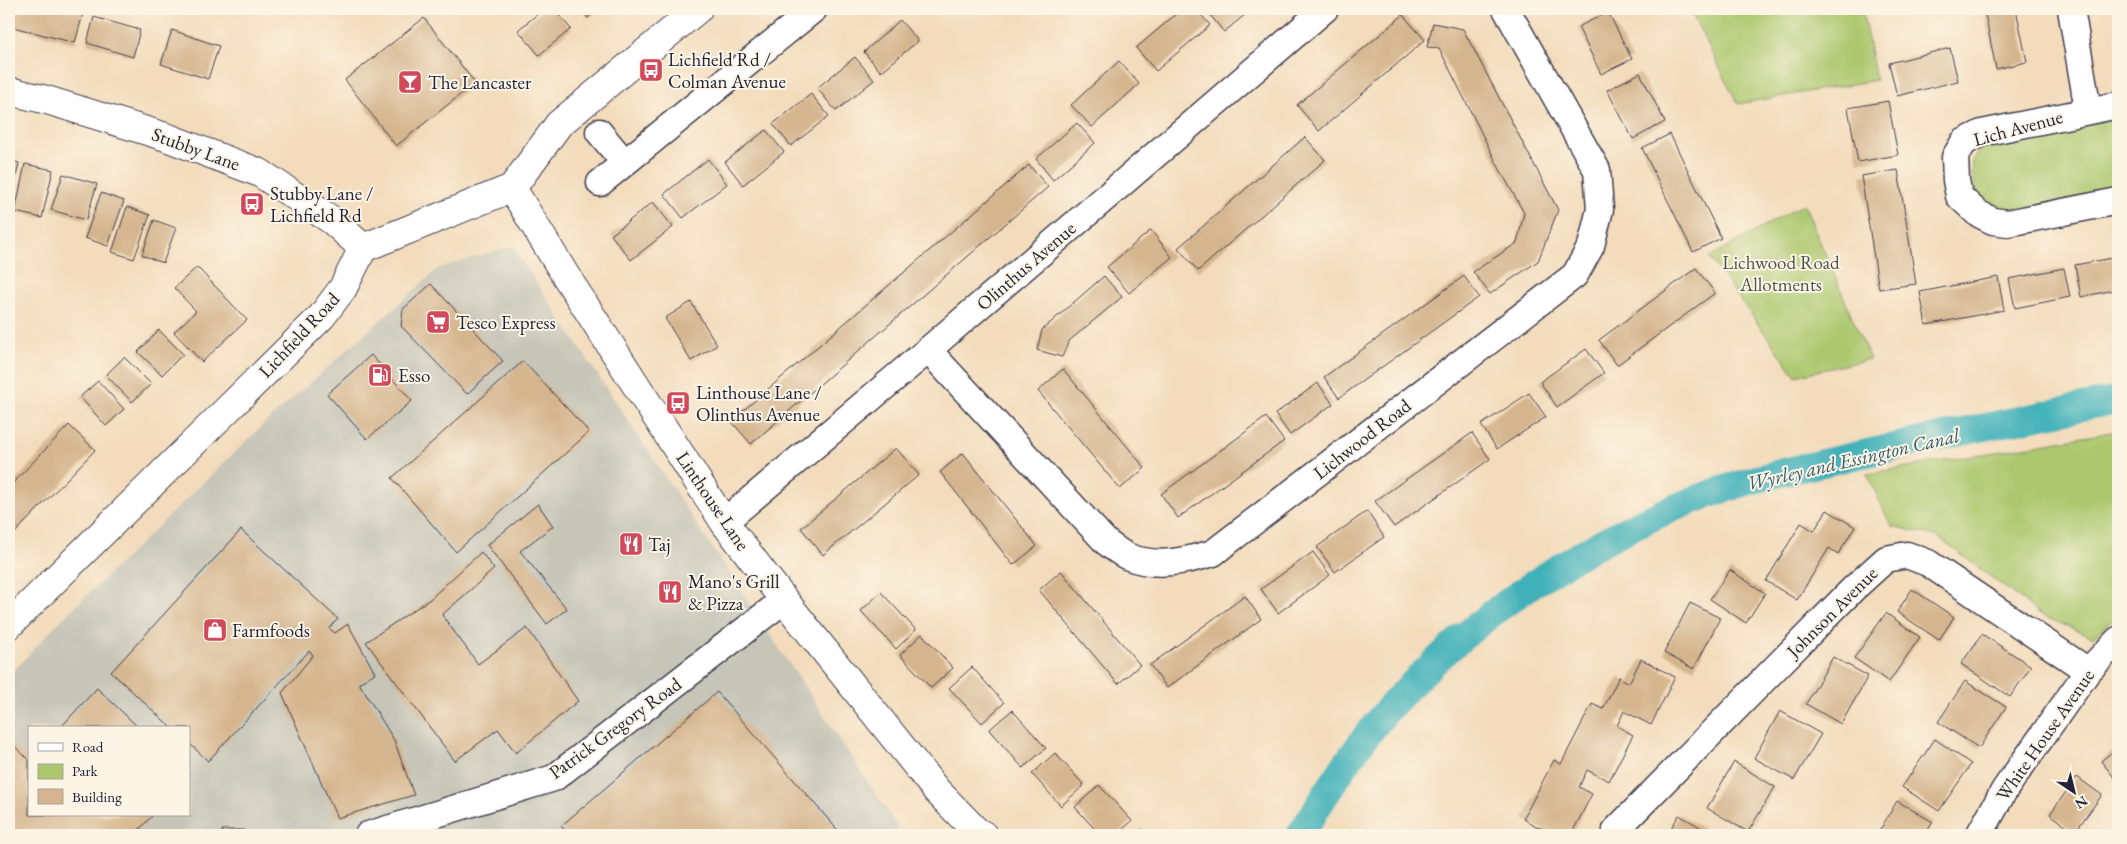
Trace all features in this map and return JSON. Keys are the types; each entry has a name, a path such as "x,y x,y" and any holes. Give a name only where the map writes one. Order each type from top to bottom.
{"street":[{"path":"363,248 512,188 559,124 698,9"},
{"path":"600,183 814,9"},
{"name":"Olinthus Avenue","path":"724,522 928,350 1325,9"},
{"name":"Lichwood Road","path":"928,350 1106,542 1128,557 1153,562 1181,562 1214,553 1575,275 1591,246 1600,209 1597,170 1506,9"},
{"name":"Lich Avenue","path":"2071,9 2088,110"},
{"name":"Stubby Lane","path":"9,91 47,100 166,137 260,173 333,221 363,248"},
{"name":"Lich Avenue","path":"2118,105 1982,133 1964,142 1955,157 1959,196 1977,213 1993,221 2008,223 2118,201"},
{"path":"599,132 624,162"},
{"name":"Linthouse Lane","path":"512,188 564,273 724,522 937,791 976,831 983,835"},
{"name":"Lichfield Road","path":"9,625 322,316 343,288 363,248"},
{"name":"Johnson Avenue","path":"1616,835 1616,830 1853,589 1886,559 1907,555 1928,563 2088,671"},
{"name":"Patrick Gregory Road","path":"368,835 554,778 784,600"},
{"name":"White House Avenue","path":"1979,835 2005,789 2088,671 2118,640"}],"shaded area":[{"path":"512,246 903,835 9,835 9,676 56,625 265,423 439,268"}],"green space":[{"path":"1737,9 1862,9 1876,80 1738,104 1692,14"},
{"path":"2118,118 2118,191 2001,214 1983,205 1976,190 1972,174 1973,159 1981,149 1993,141"},
{"name":"Lichwood Road Allotments","path":"1804,204 1870,359 1796,376 1709,257"},
{"path":"2118,431 2118,615 2093,637 2043,616 1936,536 1891,526 1867,474"}],"building":[{"path":"9,9 67,9 83,13 75,43 9,26"},
{"path":"544,9 554,9 571,29 539,55 518,30"},
{"path":"581,9 599,9 588,18"},
{"path":"1182,9 1196,9 1210,25 1156,71 1136,48"},
{"path":"1252,9 1224,32 1206,10"},
{"path":"1984,9 2016,9 2027,62 1996,69"},
{"path":"1608,12 1632,59 1601,74 1578,27"},
{"path":"1403,15 1425,40 1319,131 1297,105"},
{"path":"94,17 140,30 133,57 87,43"},
{"name":"The Lancaster","path":"424,18 475,83 396,146 345,80"},
{"path":"900,20 918,41 881,72 864,52"},
{"path":"1433,23 1463,29 1558,210 1538,261 1490,294 1473,272 1517,243 1524,213 1497,164 1439,48 1427,47"},
{"path":"172,30 219,46 208,79 161,64"},
{"path":"1950,48 1958,81 1897,96 1889,63"},
{"path":"855,57 874,80 836,111 817,88"},
{"path":"1119,61 1139,84 1092,127 1071,105"},
{"path":"1640,73 1665,122 1633,139 1607,90"},
{"path":"811,94 829,116 791,146 773,124"},
{"path":"1888,101 1898,155 1858,162 1848,108"},
{"path":"1077,123 1095,143 1053,180 1036,159"},
{"path":"766,130 784,152 743,185 725,162"},
{"path":"1670,134 1721,238 1693,252 1642,148"},
{"path":"1305,137 1325,160 1198,271 1178,248"},
{"path":"708,159 727,184 683,218 664,194"},
{"path":"9,160 19,163 10,206 9,206"},
{"path":"25,164 53,170 42,218 15,212"},
{"path":"1029,165 1048,187 751,444 731,421"},
{"path":"1898,170 1916,284 1879,289 1861,176"},
{"path":"63,174 97,184 86,220 51,210"},
{"path":"101,193 124,201 108,246 85,238"},
{"path":"653,202 673,227 631,260 611,235"},
{"path":"127,207 150,215 134,259 112,252"},
{"path":"154,220 176,228 163,263 142,255"},
{"path":"1151,230 1172,257 1129,293 1107,267"},
{"path":"2118,257 2118,289 2081,297 2075,265"},
{"path":"197,267 247,320 202,362 174,332 196,311 174,288"},
{"path":"1696,268 1715,293 1617,365 1599,340"},
{"path":"2064,268 2070,297 2015,308 2009,279"},
{"path":"1104,276 1122,297 1069,341 1062,357 1037,350 1042,330"},
{"path":"1464,276 1479,297 1339,398 1324,377"},
{"path":"1998,277 2004,310 1926,325 1920,292"},
{"path":"431,284 503,361 467,394 401,326 403,309"},
{"path":"691,302 717,345 691,361 665,318"},
{"path":"159,330 183,354 162,375 138,352"},
{"path":"1586,349 1604,373 1557,407 1540,382"},
{"path":"371,355 412,401 367,439 327,394"},
{"path":"124,357 151,384 132,402 106,375"},
{"path":"523,361 589,432 456,552 392,478"},
{"path":"1063,369 1145,468 1120,489 1038,391"},
{"path":"98,381 124,409 106,426 80,397"},
{"path":"1318,383 1333,404 1290,435 1275,414"},
{"path":"1529,393 1546,417 1497,449 1481,425"},
{"path":"1266,417 1284,441 1178,518 1161,494"},
{"path":"69,425 95,450 9,539 9,487"},
{"path":"1472,433 1490,459 1394,527 1375,501"},
{"path":"896,448 919,475 823,555 801,528"},
{"path":"963,453 1037,546 1013,565 940,472"},
{"path":"538,504 553,526 520,551 567,609 547,624 487,545"},
{"path":"1827,510 1855,527 1838,554 1829,548 1797,600 1766,581 1801,523 1814,531"},
{"path":"1367,511 1384,537 1335,572 1317,547"},
{"path":"241,530 338,619 329,628 335,633 348,624 375,673 359,683 394,740 414,795 337,818 282,693 313,655 309,651 208,761 190,744 190,726 170,726 111,672"},
{"path":"481,552 494,569 442,615 478,664 527,628 578,701 516,753 498,729 455,761 366,642 430,599"},
{"path":"1313,552 1330,575 1278,613 1261,589"},
{"path":"1730,570 1765,593 1746,623 1710,599"},
{"path":"1061,571 1140,665 1118,684 1039,590"},
{"path":"1912,589 1954,617 1939,640 1897,612"},
{"path":"881,592 916,630 896,649 861,611"},
{"path":"1245,596 1261,619 1167,688 1150,665"},
{"path":"1690,603 1720,618 1694,669 1664,653"},
{"path":"1886,613 1920,637 1889,682 1854,658"},
{"path":"922,634 953,668 931,688 900,655"},
{"path":"1982,634 2031,666 2010,697 1961,664"},
{"path":"1833,657 1868,676 1841,724 1806,704"},
{"path":"1641,659 1675,677 1651,725 1624,711 1617,726 1633,735 1609,781 1587,770 1579,787 1592,794 1571,835 1554,835 1523,819 1554,760 1561,764 1592,704 1603,709 1619,677 1629,683"},
{"path":"972,667 1004,703 982,723 949,688"},
{"path":"1965,681 2006,707 1979,748 1938,722"},
{"path":"97,688 137,726 62,726"},
{"path":"717,692 842,835 569,835 561,826"},
{"path":"1012,710 1046,748 1023,768 989,730"},
{"path":"1780,711 1821,734 1794,780 1754,758"},
{"path":"1935,739 1971,764 1939,811 1902,787"},
{"path":"9,741 28,759 28,816 152,816 134,835 9,835"},
{"path":"2118,747 2118,782 2101,761"},
{"path":"1055,753 1084,785 1061,806 1032,774"},
{"path":"1734,762 1775,787 1748,832 1707,808"},
{"path":"2077,777 2102,795 2075,832 2050,814"},
{"path":"1099,785 1132,821 1116,835 1100,835 1075,807"},
{"path":"1897,801 1933,822 1925,835 1877,835"},
{"path":"1679,815 1714,835 1667,835"},
{"path":"1143,829 1148,835 1136,835"},
{"path":"222,830 244,830 244,835 223,835"}],"waterway":[{"name":"Wyrley and Essington Canal","path":"1300,835 1331,786 1365,738 1389,708 1422,674 1493,613 1532,585 1613,536 1699,498 1763,478 1934,438 2118,400"}],"place":[{"name":"Lichfield Rd / Colman Avenue","path":"651,70"},
{"name":"The Lancaster","path":"410,82"},
{"name":"Stubby Lane / Lichfield Rd","path":"252,204"},
{"name":"Tesco Express","path":"438,322"},
{"name":"Esso","path":"380,375"},
{"name":"Linthouse Lane / Olinthus Avenue","path":"678,403"},
{"name":"Taj","path":"631,544"},
{"name":"Mano's Grill & Pizza","path":"670,592"},
{"name":"Farmfoods","path":"215,630"}]}
